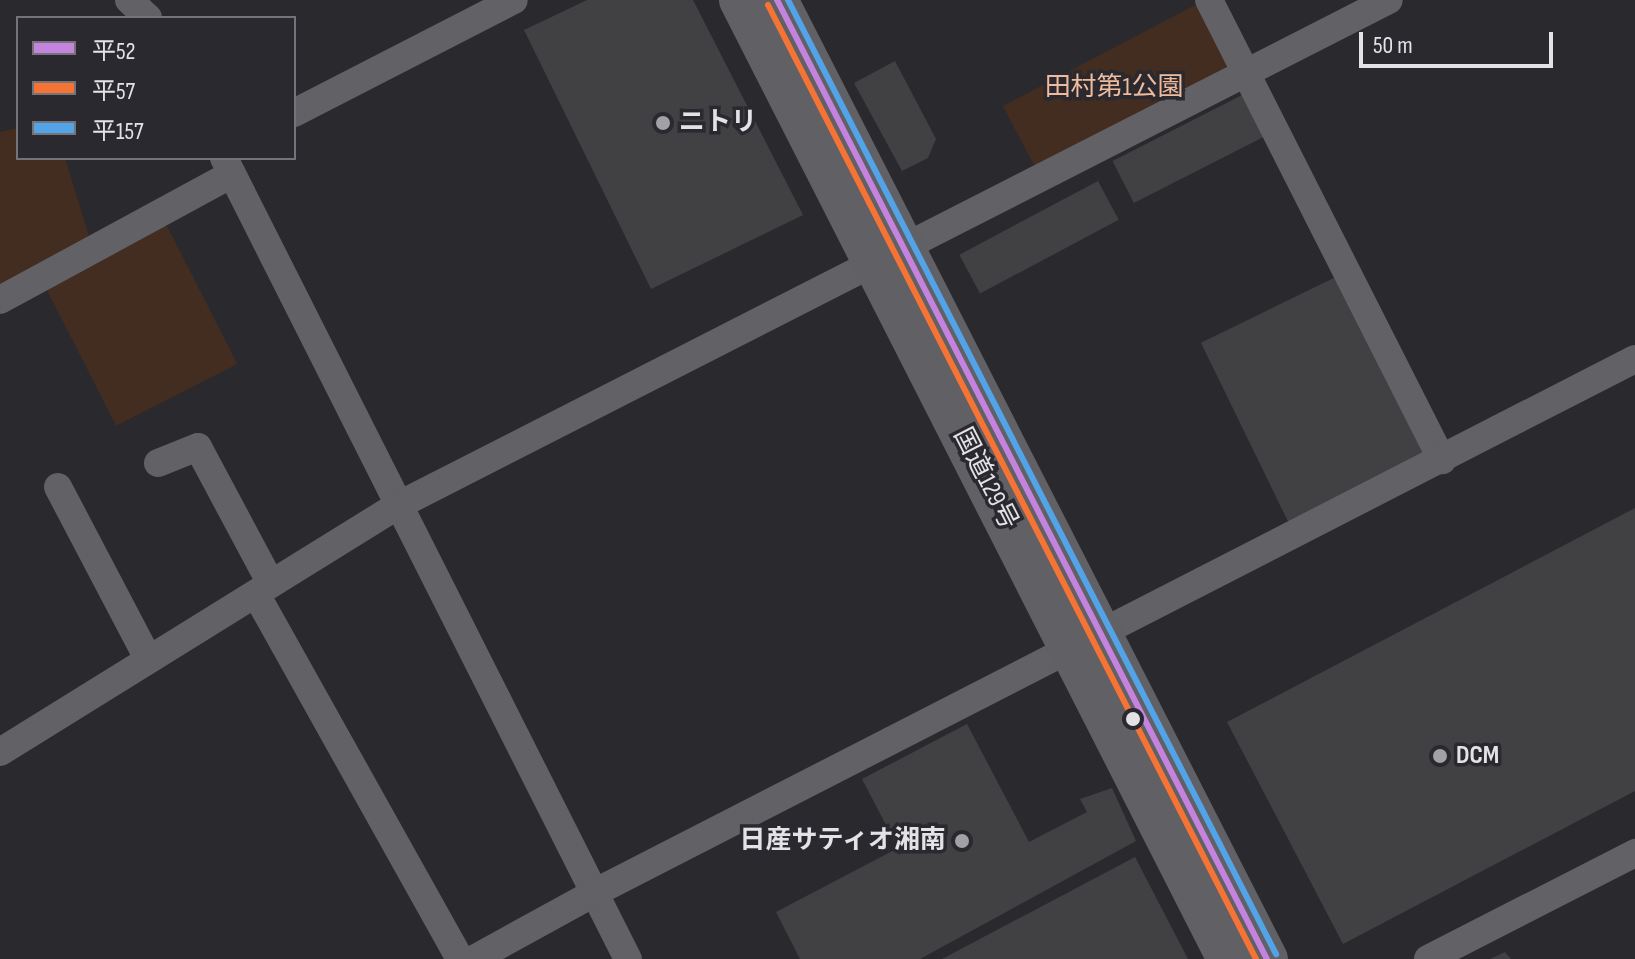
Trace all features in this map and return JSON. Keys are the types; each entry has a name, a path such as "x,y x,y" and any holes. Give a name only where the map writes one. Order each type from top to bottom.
{"highway":[{"name":"国道129号","path":"740,0 888,254 1086,641 1267,959"},
{"name":"国道129号","path":"777,0 888,254"},
{"name":"国道129号","path":"1086,641 1228,959"}],"street":[{"path":"129,0 146,16"},
{"path":"296,112 514,0"},
{"path":"1209,0 1442,460"},
{"path":"0,752 399,505 1389,0"},
{"path":"0,300 228,166 628,959"},
{"path":"474,959 594,893 1635,359"},
{"path":"158,463 203,439 263,589 460,959"},
{"path":"58,487 149,660"},
{"path":"1428,959 1635,853"}],"green space":[{"name":"田村第1公園","path":"1197,4 1227,63 1225,70 1036,169 1003,106"},
{"path":"16,128 16,160 66,160 91,243 0,293 0,132"},
{"path":"166,224 237,364 116,426 45,286"}],"building":[{"name":"ニトリ","path":"587,0 693,0 803,215 651,289 524,30"},
{"path":"895,61 936,139 928,158 902,171 854,83"},
{"path":"1248,92 1269,134 1134,203 1113,161"},
{"path":"1098,181 1119,220 980,294 959,255"},
{"path":"1342,274 1430,454 1289,523 1201,343"},
{"name":"DCM","path":"1635,508 1635,791 1343,944 1227,722"},
{"name":"日産サティオ湘南","path":"967,724 1029,842 1087,812 1080,799 1112,788 1136,841 920,959 800,959 776,912 898,848 862,779"},
{"path":"1135,857 1188,959 942,959"},
{"path":"1505,952 1511,959 1490,959"}],"transit line":[{"name":"平52","path":"777,0 1267,959"},
{"name":"平157","path":"788,0 1276,954"},
{"name":"平57","path":"768,5 1256,959"}],"place":[{"name":"ニトリ","path":"663,123"},
{"name":"DCM","path":"1440,756"},
{"name":"日産サティオ湘南","path":"962,841"}]}
